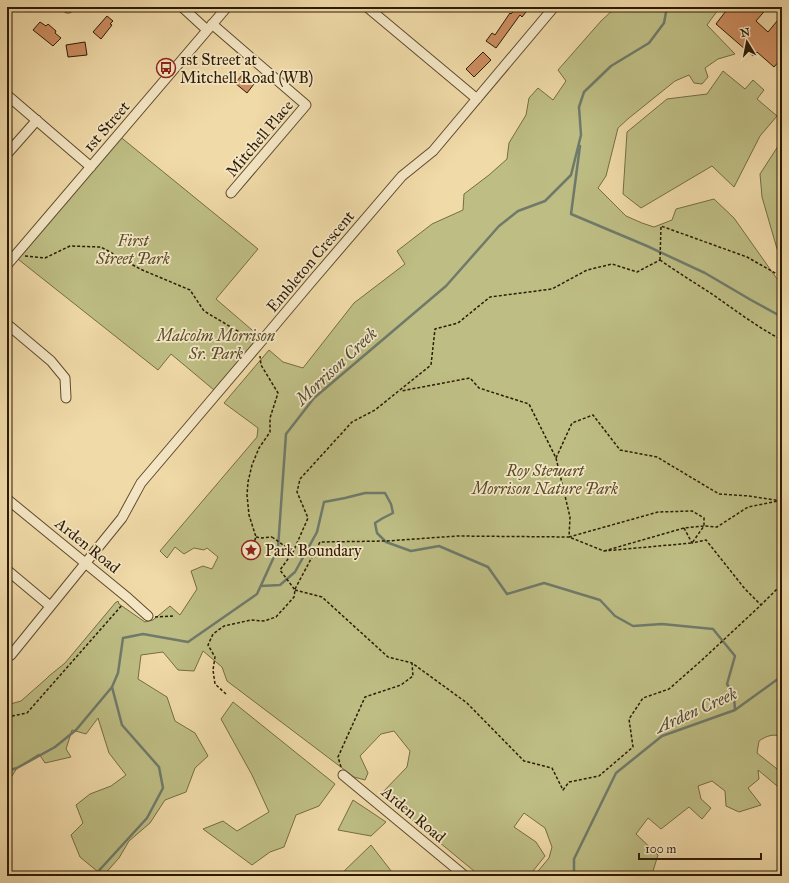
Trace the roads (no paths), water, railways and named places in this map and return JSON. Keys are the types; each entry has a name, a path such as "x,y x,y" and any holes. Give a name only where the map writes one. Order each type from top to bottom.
{"street":[{"path":"182,7 210,27"},
{"name":"1st Street","path":"7,265 227,7"},
{"path":"367,7 477,99"},
{"name":"Embleton Crescent","path":"7,657 122,518 141,483 402,176 433,151 554,7"},
{"name":"Mitchell Place","path":"210,27 306,105 231,193"},
{"path":"7,95 91,167"},
{"path":"7,154 36,120"},
{"path":"7,324 51,361 65,378 66,398"},
{"name":"Arden Road","path":"7,499 148,616"},
{"path":"7,570 50,606"},
{"name":"Arden Road","path":"344,775 465,876"}],"waterway":[{"name":"Morrison Creek","path":"7,771 17,768 55,747 76,730 112,687 118,673 123,638 143,634 188,642 257,594 278,548 286,434 314,398 446,286 499,226 518,211 545,201 571,175 581,135 579,107 584,92 611,66 649,43 664,23 667,7"},
{"path":"580,146 571,214 647,246 705,273 782,317"},
{"path":"261,586 280,585 295,572 317,532 324,502 365,493 385,493 391,504 393,513 375,523 377,533 386,542 411,551 439,546 488,567 507,594 544,583 600,600 615,616 633,626 662,624 713,629 735,656 727,684 734,696 735,710"},
{"name":"Arden Creek","path":"574,876 574,859 616,773 662,736 735,710 782,676"},
{"path":"94,876 147,818 163,788 159,767 122,725 112,687"}],"place":[{"name":"1st Street at Mitchell Road (WB)","path":"166,68"},
{"name":"Park Boundary","path":"251,550"}],"park label":[{"name":"First Street Park","path":"133,249"},
{"name":"Malcolm Morrison Sr. Park","path":"216,344"},
{"name":"Roy Stewart Morrison Nature Park","path":"545,479"}]}
